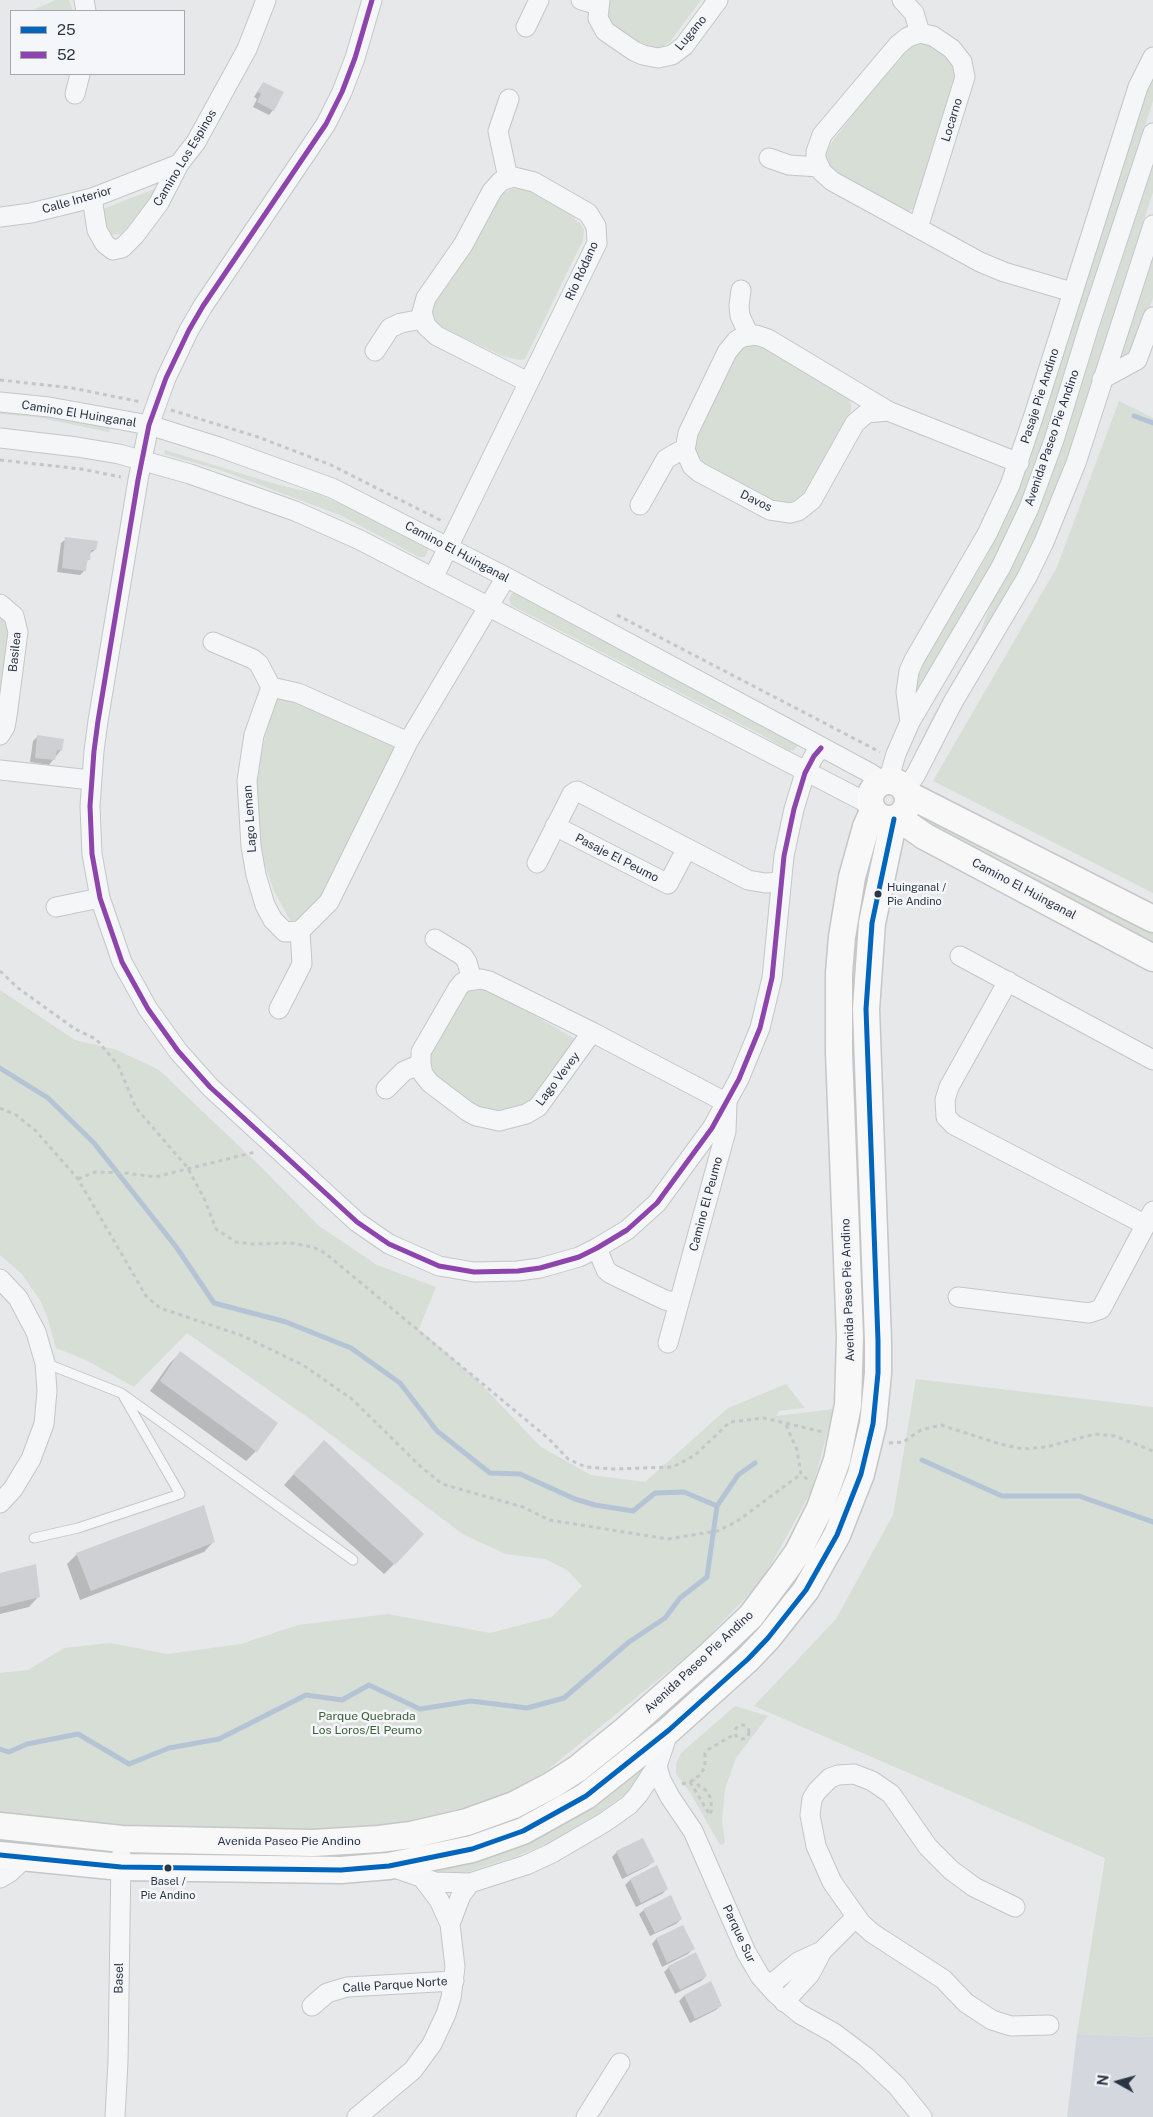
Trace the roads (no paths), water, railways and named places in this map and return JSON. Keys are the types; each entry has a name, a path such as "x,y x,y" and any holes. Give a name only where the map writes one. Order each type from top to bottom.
{"street":[{"name":"Camino Los Espinos","path":"92,198 97,230 105,244 114,250 122,248 135,235 159,203 179,164 196,142 235,74 266,0"},
{"name":"Camino El Peumo","path":"372,0 355,58 342,92 326,124 203,306 178,351 149,425 138,480 98,722 91,780 90,831 100,898 122,962 139,994 163,1032 194,1070 350,1216 372,1234 405,1253 440,1266 474,1272 518,1271 560,1263 597,1248 627,1230 657,1203 696,1152 727,1103 750,1054 767,1002 776,954 781,882 788,830 805,773 814,756 821,748"},
{"path":"526,27 539,0"},
{"name":"Lugano","path":"593,2 600,25 610,36 643,55 658,58 672,55 684,46 718,0"},
{"path":"902,0 914,13 920,33 908,37 898,45 822,135 816,152 818,167 832,181 980,262 1004,272 1072,292"},
{"name":"Locarno","path":"918,228 965,77 962,62 952,50 933,36 920,33"},
{"name":"Pasaje Pie Andino","path":"910,722 906,692 909,671 988,534 1019,463 1138,87 1153,57"},
{"path":"74,94 80,75"},
{"path":"509,100 498,131 508,178 501,181 492,191 463,244 426,298 423,305 423,319 426,326 437,336 528,382"},
{"name":"Avenida Paseo Pie Andino","path":"896,787 896,754 910,722 1001,567 1029,508 1054,440 1089,326 1153,133"},
{"path":"769,158 789,165 818,167"},
{"name":"Calle Interior","path":"0,217 38,211 92,198 179,164"},
{"name":"Río Ródano","path":"433,578 593,252 597,235 593,219 582,208 534,182 520,177 508,178"},
{"path":"0,1878 10,1872 12,1856 121,1867 341,1870 389,1866 472,1849 500,1840 545,1820 599,1787 669,1730 748,1659 768,1638 806,1590 844,1521 870,1442 875,1405 878,1341 866,1009 872,923 884,813 872,792 896,787 916,774 952,702 1022,586 1044,542 1076,463 1153,225"},
{"path":"741,290 740,316 749,335"},
{"path":"1102,379 1137,360 1153,317"},
{"path":"375,351 390,328 400,323 423,319"},
{"path":"640,505 666,459 685,450 688,433 727,352 736,341 749,335 768,339 888,411 1019,463"},
{"path":"846,385 854,398 856,406 855,422"},
{"name":"Camino El Huinganal","path":"0,402 49,407 149,425 219,447 332,488 506,577 821,748 1153,919"},
{"path":"855,422 867,414 888,411"},
{"name":"Davos","path":"685,450 692,466 699,472 770,510 790,513 812,500 855,422"},
{"name":"Camino El Huinganal","path":"0,438 77,447 142,460 190,474 295,511 360,540 884,813 1153,958"},
{"path":"279,1009 302,964 300,931 329,902 408,742 506,577"},
{"name":"Basilea","path":"0,604 14,616 18,632 7,716 5,727 0,735"},
{"path":"213,642 253,659 259,664 271,687 298,693 408,742"},
{"name":"Lago Leman","path":"271,687 254,735 247,781 252,846 256,875 273,920 285,932 300,931"},
{"path":"1,768 91,780"},
{"path":"884,813 906,810 908,799 896,787"},
{"path":"537,863 572,794 577,791 748,880 765,883 781,882"},
{"name":"Avenida Paseo Pie Andino","path":"0,1826 122,1839 346,1842 439,1829 494,1813 552,1785 600,1751 732,1636 768,1595 798,1552 820,1508 837,1460 848,1405 850,1337 839,1033 839,973 842,937 852,877 866,827 884,813"},
{"name":"Pasaje El Peumo","path":"555,826 668,884 687,848"},
{"path":"56,906 100,898"},
{"path":"435,939 463,956 467,962 472,980"},
{"path":"960,956 1153,1060"},
{"path":"386,1090 404,1071 421,1064 421,1052 458,988 463,982 472,980 489,981 592,1032 727,1103"},
{"path":"958,1297 1089,1313 1101,1308 1149,1218 954,1125 946,1117 945,1100 949,1087 1008,981"},
{"name":"Lago Vevey","path":"421,1064 423,1074 430,1083 467,1111 476,1116 499,1121 526,1114 538,1107 592,1032"},
{"name":"Camino El Peumo","path":"668,1343 726,1131 727,1103"},
{"path":"597,1248 606,1270 611,1274 665,1300 678,1303"},
{"path":"0,1279 18,1298 36,1332 45,1363 47,1399 39,1440 24,1474 0,1503"},
{"path":"389,1866 423,1879 447,1884 470,1883 526,1865 552,1853 598,1827 629,1804 645,1786 657,1766 669,1730"},
{"name":"Parque Sur","path":"657,1766 664,1788 693,1831 746,1952 769,1986 784,2002 866,2057 897,2086 922,2117"},
{"path":"1015,1907 974,1887 951,1870 928,1846 899,1804 882,1786 862,1776 838,1775 830,1778 817,1790 810,1807 810,1823 816,1846 825,1869 839,1894 856,1917 872,1933 936,1974 966,2003 992,2020 1011,2026 1049,2025"},
{"path":"629,1804 652,1799 676,1806"},
{"name":"Basel","path":"115,2117 118,2062 122,1839"},
{"name":"Calle Parque Norte","path":"357,2117 399,2083 423,2058 436,2037 446,2014 454,1981 454,1952 450,1924 439,1900 423,1879"},
{"name":"Calle Parque Norte","path":"450,1924 461,1894 470,1883"},
{"path":"784,2002 810,1974 822,1951 856,1917"},
{"path":"769,1986 798,1962 822,1951"},
{"name":"Calle Parque Norte","path":"312,2006 327,1993 347,1987 454,1981"},
{"path":"586,2117 620,2063"}],"lane":[{"path":"45,1363 121,1393 353,1560"},
{"path":"34,1538 78,1528 180,1494 121,1393"}],"waterway":[{"path":"1134,416 1153,423"},
{"path":"0,1068 48,1098 94,1143 177,1248 214,1303 286,1322 351,1348 400,1383 437,1431 490,1473 520,1474 575,1499 595,1505 633,1511 655,1493 684,1492 717,1506"},
{"path":"922,1460 1002,1496 1079,1496 1153,1522"},
{"path":"0,1749 9,1752 27,1744 78,1734 129,1764 169,1748 219,1739 306,1695 342,1700 369,1685 420,1709 471,1701 527,1708 564,1698 629,1642 665,1618 680,1598 707,1577 717,1506 738,1475 755,1463"}],"place":[{"name":"Huinganal / Pie Andino","path":"878,894"},
{"name":"Basel / Pie Andino","path":"168,1868"}],"park label":[{"name":"Parque Quebrada Los Loros/El Peumo","path":"367,1723"}]}
